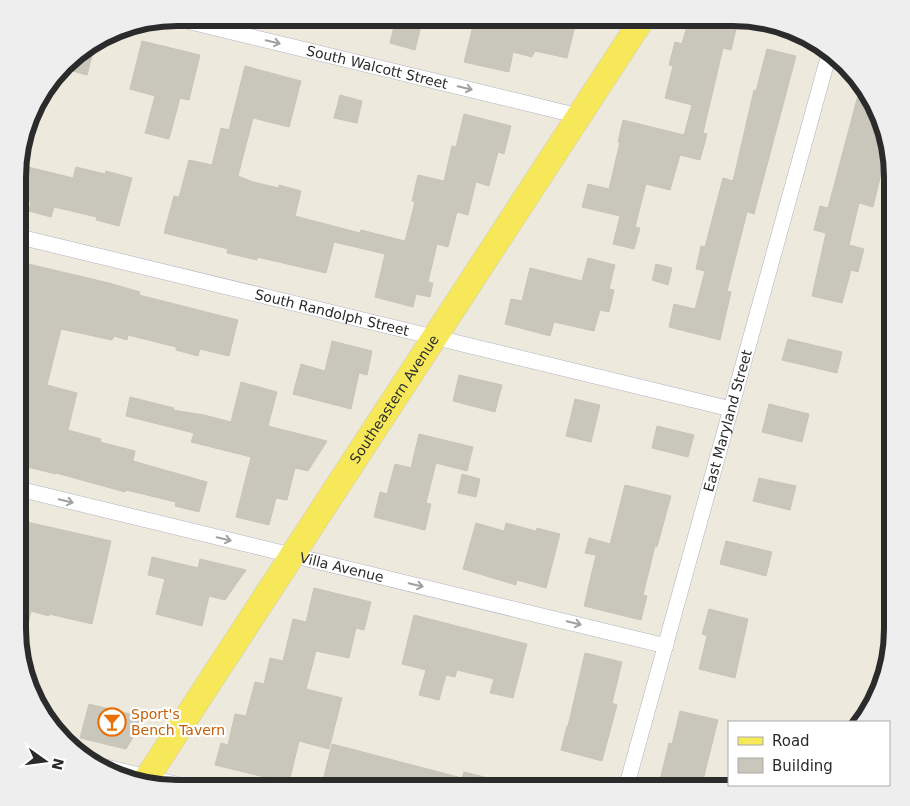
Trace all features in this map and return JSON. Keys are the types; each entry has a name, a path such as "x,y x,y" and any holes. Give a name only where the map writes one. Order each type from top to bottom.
{"main road":[{"name":"Southeastern Avenue","path":"148,777 637,27"}],"street":[{"name":"South Walcott Street","path":"211,27 579,116"},
{"name":"East Maryland Street","path":"628,779 828,59"},
{"name":"South Randolph Street","path":"26,238 731,408"},
{"name":"Villa Avenue","path":"27,491 666,646"}],"building":[{"path":"394,27 421,27 415,50 390,43"},
{"path":"473,27 575,27 567,58 535,51 532,57 513,52 509,72 464,62"},
{"path":"687,27 737,27 731,50 723,48 703,133 707,134 700,160 680,155 670,190 646,184 635,227 640,228 634,249 613,244 620,216 582,207 588,184 609,189 623,120 684,135 692,105 665,98 673,66 669,65 675,42 682,44"},
{"path":"142,41 200,55 189,100 180,98 169,139 145,133 155,96 130,89"},
{"path":"767,49 796,56 754,214 747,212 727,291 731,292 720,340 669,327 674,304 695,309 705,271 696,269 701,246 705,247 723,178 733,181 754,90 756,91"},
{"path":"93,52 87,75 71,71"},
{"path":"245,66 301,81 289,127 253,118 238,176 253,182 279,188 279,185 301,191 295,216 360,233 361,230 405,241 415,202 412,201 418,175 444,181 452,146 456,147 464,114 511,126 504,154 498,152 489,186 476,182 468,215 457,212 448,247 437,244 428,282 433,283 430,297 416,294 413,307 375,297 385,254 334,242 326,273 257,257 257,260 227,253 228,249 164,233 174,196 179,197 189,160 212,165 221,128 229,130"},
{"path":"858,93 876,129 883,166 873,207 859,203 849,245 864,249 858,272 851,270 842,303 812,296 826,233 814,230 820,206 828,208"},
{"path":"340,95 362,101 357,123 334,118"},
{"path":"27,167 73,178 76,167 105,174 106,171 132,178 119,226 96,220 97,217 54,207 51,217 29,211 31,202 26,201"},
{"path":"588,258 615,265 609,289 614,290 609,312 600,310 594,331 554,322 550,336 505,324 511,299 522,301 530,268 582,281"},
{"path":"26,263 109,283 140,292 139,295 238,320 229,356 200,349 198,356 176,350 176,347 128,335 127,340 114,336 112,340 61,329 47,385 77,393 68,430 101,439 100,442 135,451 133,461 207,482 199,512 175,506 176,502 126,490 125,492 27,467"},
{"path":"656,264 672,268 668,285 652,280"},
{"path":"788,339 842,352 837,373 782,360"},
{"path":"332,341 372,351 367,375 359,373 351,409 293,394 301,364 325,371"},
{"path":"459,375 502,385 495,412 453,401"},
{"path":"241,382 277,392 268,426 327,441 308,471 295,468 287,500 276,498 269,525 236,517 251,457 191,442 194,433 126,416 130,397 174,408 173,410 231,422"},
{"path":"575,399 600,405 591,442 566,436"},
{"path":"769,404 809,414 802,442 762,432"},
{"path":"657,426 694,435 688,457 652,448"},
{"path":"419,434 473,447 467,471 436,463 426,503 431,504 425,530 374,517 380,492 387,494 395,464 411,468"},
{"path":"462,474 480,479 476,497 458,493"},
{"path":"759,478 796,486 790,510 753,501"},
{"path":"625,485 671,496 657,547 655,546 643,595 647,596 641,620 584,606 596,555 585,553 589,538 610,544"},
{"path":"27,522 111,541 92,624 31,611 27,628"},
{"path":"476,523 504,531 506,523 536,531 537,528 560,534 546,588 517,580 516,585 463,569"},
{"path":"726,541 772,552 766,576 720,564"},
{"path":"152,557 198,568 200,559 246,570 225,600 209,596 202,626 156,614 165,579 148,575"},
{"path":"314,588 371,602 364,630 356,628 349,658 316,651 306,689 342,698 329,749 299,741 290,780 276,780 215,765 221,743 228,745 235,714 246,716 255,682 264,684 270,658 283,661 293,619 306,622"},
{"path":"709,609 748,619 735,678 699,669 707,636 702,634"},
{"path":"414,615 527,644 513,698 490,693 494,679 457,670 455,677 446,675 439,700 419,695 426,670 402,664"},
{"path":"585,653 622,662 612,703 617,705 602,761 561,750"},
{"name":"Sport's Bench Tavern","path":"89,704 142,717 139,727 126,749 80,738"},
{"path":"680,711 718,720 703,779 660,779 669,743 672,744"},
{"path":"332,744 462,778 464,772 494,779 323,780"}],"place":[{"name":"Sport's Bench Tavern","path":"112,722"}]}
